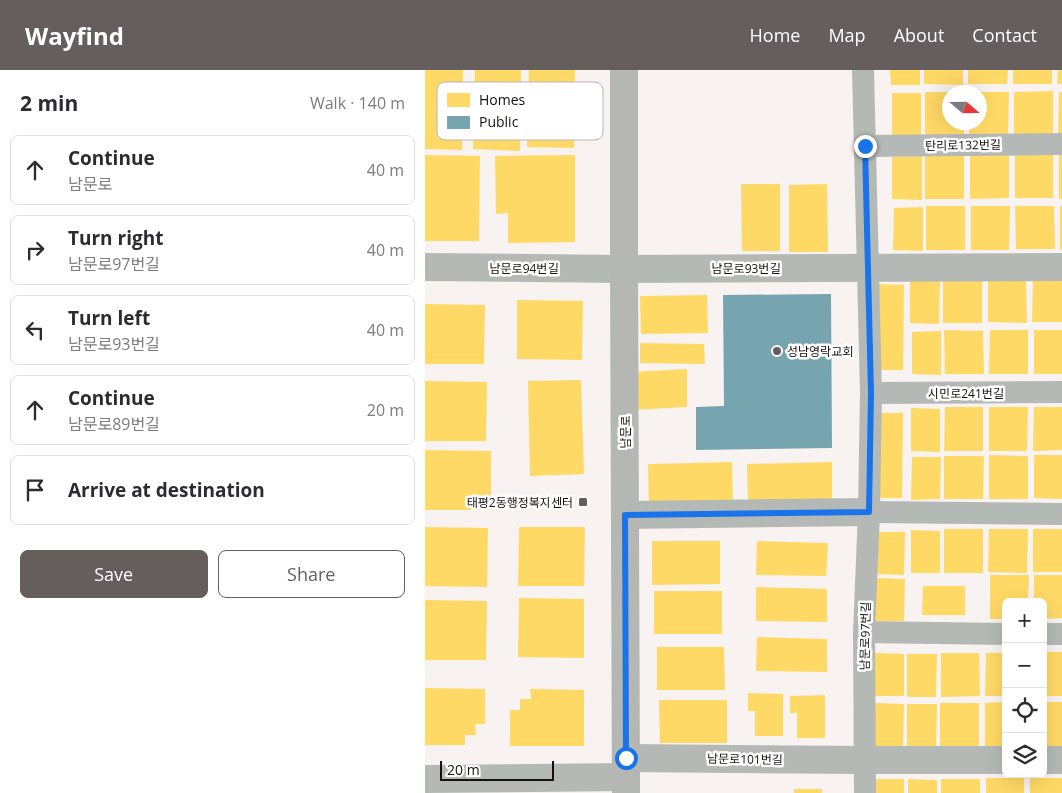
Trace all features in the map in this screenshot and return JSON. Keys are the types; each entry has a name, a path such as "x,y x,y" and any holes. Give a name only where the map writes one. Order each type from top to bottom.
{"main road":[{"name":"남문로","path":"624,70 626,776"}],"street":[{"name":"남문로94번길","path":"425,267 624,269"},
{"name":"남문로93번길","path":"624,269 1062,267"},
{"path":"625,515 869,512"},
{"name":"남문로101번길","path":"425,779 626,776 865,760 1002,760"},
{"path":"1047,760 1062,760"}],"lane":[{"path":"863,70 871,393 869,512 1062,514"},
{"name":"탄리로132번길","path":"865,146 1062,144"},
{"name":"시민로241번길","path":"871,393 1062,392"},
{"name":"남문로97번길","path":"865,760 864,632 869,512"},
{"path":"864,632 1002,634"},
{"path":"1047,634 1062,634"},
{"path":"865,760 865,793"}],"building: Homes":[{"path":"425,70 463,70 463,82 437,82 437,140 462,140 462,150 425,149"},
{"path":"475,70 521,70 521,82 475,82"},
{"path":"529,70 575,70 575,82 529,82"},
{"path":"890,70 920,70 920,85 891,85"},
{"path":"924,70 963,70 963,85 924,84"},
{"path":"968,70 1008,70 1007,84 968,84"},
{"path":"1013,70 1052,70 1052,84 1013,84"},
{"path":"1058,70 1062,70 1062,84 1057,84"},
{"path":"1053,91 1053,135 1014,135 1014,92"},
{"path":"925,92 942,92 942,130 964,130 964,136 925,135"},
{"path":"987,92 1009,92 1008,135 969,135 969,130 987,130"},
{"path":"1059,92 1062,92 1062,136 1058,136"},
{"path":"892,93 921,93 921,136 892,135"},
{"path":"473,140 520,140 520,151 473,149"},
{"path":"527,140 574,140 574,148 527,147"},
{"path":"425,155 480,156 479,241 425,241"},
{"path":"575,155 575,242 508,243 508,213 496,214 495,156"},
{"path":"925,155 964,155 964,199 925,199"},
{"path":"970,155 1009,155 1009,198 970,199"},
{"path":"1015,155 1053,155 1053,198 1015,198"},
{"path":"1059,155 1062,155 1062,199 1059,199"},
{"path":"922,156 922,200 892,199 892,157"},
{"path":"741,184 780,184 780,251 742,251"},
{"path":"827,184 828,252 789,252 789,185"},
{"path":"926,206 965,206 965,250 926,250"},
{"path":"971,206 1010,206 1009,250 971,250"},
{"path":"1015,206 1054,206 1055,249 1016,249"},
{"path":"1060,206 1062,206 1062,250 1060,250"},
{"path":"923,207 923,251 893,250 894,208"},
{"path":"943,279 982,279 982,323 943,323"},
{"path":"988,279 1026,279 1027,323 988,322"},
{"path":"1033,279 1062,279 1062,322 1032,322"},
{"path":"910,280 940,280 939,324 910,323"},
{"path":"876,284 904,285 903,370 875,370"},
{"path":"707,295 708,333 641,334 640,296"},
{"path":"517,300 583,301 582,360 517,359"},
{"path":"425,304 485,305 484,364 425,364"},
{"path":"944,330 983,331 984,374 945,374"},
{"path":"990,330 1028,330 1028,374 989,374"},
{"path":"1034,330 1062,330 1062,374 1034,374"},
{"path":"941,331 941,375 912,374 912,332"},
{"path":"640,343 704,344 705,364 640,363"},
{"path":"687,369 687,407 631,410 629,372"},
{"path":"581,380 584,474 530,476 528,381"},
{"path":"425,381 487,382 486,441 425,441"},
{"path":"945,407 983,407 983,451 944,451"},
{"path":"989,407 1028,407 1027,451 989,451"},
{"path":"1034,407 1062,407 1062,450 1033,451"},
{"path":"911,408 940,409 940,452 911,451"},
{"path":"875,413 903,413 902,498 874,498"},
{"path":"425,450 491,451 491,510 425,510"},
{"path":"989,455 1028,456 1028,499 989,499"},
{"path":"1034,455 1062,455 1062,499 1034,498"},
{"path":"944,456 984,456 983,499 944,499"},
{"path":"912,457 941,457 940,499 911,500"},
{"path":"732,462 733,502 649,504 648,464"},
{"path":"832,462 832,501 748,503 747,464"},
{"path":"425,527 488,528 487,587 425,586"},
{"path":"519,527 585,527 584,586 518,586"},
{"path":"944,529 983,529 983,573 944,573"},
{"path":"989,529 1028,529 1027,573 988,572"},
{"path":"1033,529 1062,529 1062,572 1033,572"},
{"path":"911,530 940,531 940,573 911,573"},
{"path":"876,532 905,532 904,575 875,574"},
{"path":"652,541 720,541 720,584 652,585"},
{"path":"757,541 828,543 826,576 756,575"},
{"path":"990,575 1029,575 1028,598 1002,598 1002,619 990,619"},
{"path":"1034,575 1062,575 1062,618 1047,619 1047,598 1034,598"},
{"path":"876,578 905,579 904,621 875,621"},
{"path":"923,586 965,586 965,615 922,615"},
{"path":"756,587 827,589 827,622 756,621"},
{"path":"654,591 722,591 722,634 654,634"},
{"path":"519,598 584,599 584,658 518,657"},
{"path":"425,600 487,601 486,660 425,660"},
{"path":"757,637 827,639 827,672 756,671"},
{"path":"657,647 724,647 725,690 657,690"},
{"path":"1047,652 1062,652 1062,696 1047,696"},
{"path":"875,653 904,654 904,696 875,696"},
{"path":"941,653 979,653 980,696 941,697"},
{"path":"986,653 1002,653 1002,696 985,696"},
{"path":"907,654 937,654 936,697 907,697"},
{"path":"425,688 485,689 485,724 475,724 476,735 465,735 465,745 425,745"},
{"path":"530,689 584,690 584,746 510,746 510,710 520,710 520,699 531,699"},
{"path":"748,693 783,694 783,736 755,736 755,711 748,711"},
{"path":"825,695 825,738 797,738 797,713 790,713 790,696"},
{"path":"659,700 727,700 727,743 660,743"},
{"path":"1002,702 1002,746 985,746 985,703"},
{"path":"1047,702 1062,702 1062,746 1047,746"},
{"path":"875,703 904,704 903,746 874,746"},
{"path":"940,703 979,703 979,746 940,746"},
{"path":"907,704 937,704 936,747 907,747"},
{"path":"986,778 1024,778 1024,793 986,793"},
{"path":"1030,778 1062,778 1062,793 1030,793"},
{"path":"875,779 904,779 904,793 875,793"},
{"path":"908,779 937,780 937,793 908,793"},
{"path":"941,779 980,779 980,793 941,793"},
{"path":"794,789 822,789 822,793 794,793"}],"building: Public":[{"name":"성남영락교회","path":"831,294 832,448 696,450 696,407 724,406 723,295"}],"place":[{"name":"성남영락교회","path":"777,351"},
{"name":"태평2동행정복지센터","path":"583,502"}],"route":[{"path":"626,758 625,515 869,512 871,393 865,146"}]}
